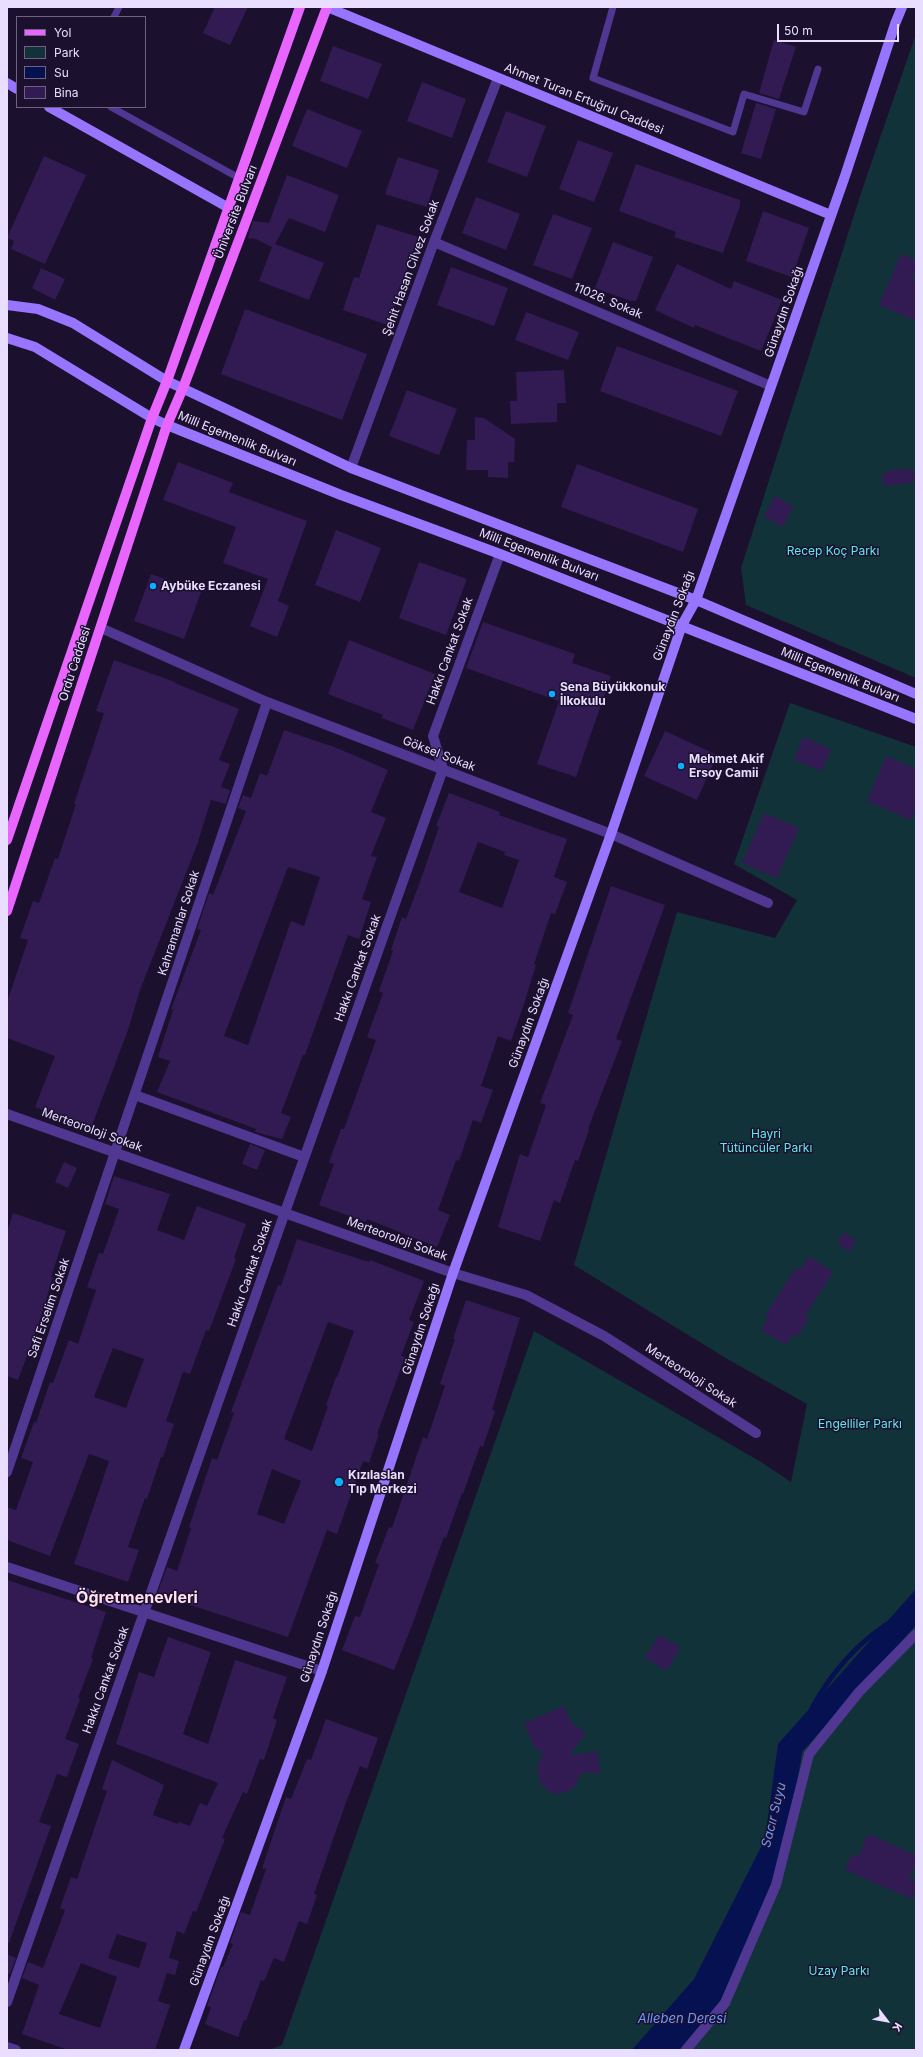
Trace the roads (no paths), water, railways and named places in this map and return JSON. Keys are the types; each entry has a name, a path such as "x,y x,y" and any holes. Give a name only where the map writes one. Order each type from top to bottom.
{"main road":[{"name":"Üniversite Bulvarı","path":"152,418 167,381 300,7"},
{"name":"Üniversite Bulvarı","path":"167,425 183,388 327,7"},
{"name":"Ordu Caddesi","path":"7,840 152,418"},
{"name":"Ordu Caddesi","path":"7,911 167,425"}],"street":[{"name":"Ahmet Turan Ertuğrul Caddesi","path":"327,7 831,215"},
{"name":"Günaydın Sokağı","path":"184,2050 322,1671 452,1273 612,834 682,626 696,600 831,215 894,24 902,7"},
{"name":"Şehit Hasan Cilvez Sokak","path":"351,468 434,242 498,78"},
{"path":"7,83 16,88"},
{"path":"51,108 229,208"},
{"name":"11026. Sokak","path":"434,242 771,386"},
{"name":"Milli Egemenlik Bulvarı","path":"7,305 38,309 73,322 167,381 351,468 696,600 916,694"},
{"name":"Milli Egemenlik Bulvarı","path":"7,338 35,346 152,418 167,425 341,495 500,554 916,719"},
{"name":"Hakkı Cankat Sokak","path":"7,2002 304,1157 443,769 432,736 500,554"},
{"name":"Göksel Sokak","path":"101,628 267,702 612,834 768,903"},
{"name":"Kahramanlar Sokak","path":"116,1152 267,702"},
{"path":"135,1095 304,1157"},
{"name":"Merteoroloji Sokak","path":"7,1114 285,1212 452,1273 533,1299 604,1336 756,1433"},
{"name":"Safi Erselim Sokak","path":"7,1472 116,1152"},
{"path":"7,1567 322,1671"},
{"path":"686,2050 725,2003 776,1885 809,1754 859,1692 916,1634"},
{"path":"7,2047 16,2050"}],"lane":[{"path":"114,16 119,7"},
{"path":"613,7 594,78 733,132 744,94 804,112 818,69"},
{"path":"113,108 239,178"}],"water":[{"name":"Alleben Deresi","path":"916,1589 916,1625 802,1752 786,1851 720,2002 679,2050 632,2050 694,1979 765,1839 778,1744"}],"waterway":[{"name":"Sacır Suyu","path":"812,1708 827,1683 844,1661 864,1641 887,1624"}],"place":[{"name":"Aybüke Eczanesi","path":"153,586"},
{"name":"Sena Büyükkonuk İlkokulu","path":"552,694"},
{"name":"Mehmet Akif Ersoy Camii","path":"681,766"},
{"name":"Kızılaslan Tıp Merkezi","path":"339,1482"}],"district":[{"name":"Öğretmenevleri","path":"137,1598"}],"park label":[{"name":"Recep Koç Parkı","path":"833,551"},
{"name":"Hayri Tütüncüler Parkı","path":"766,1141"},
{"name":"Engelliler Parkı","path":"860,1424"},
{"name":"Uzay Parkı","path":"839,1971"}]}
